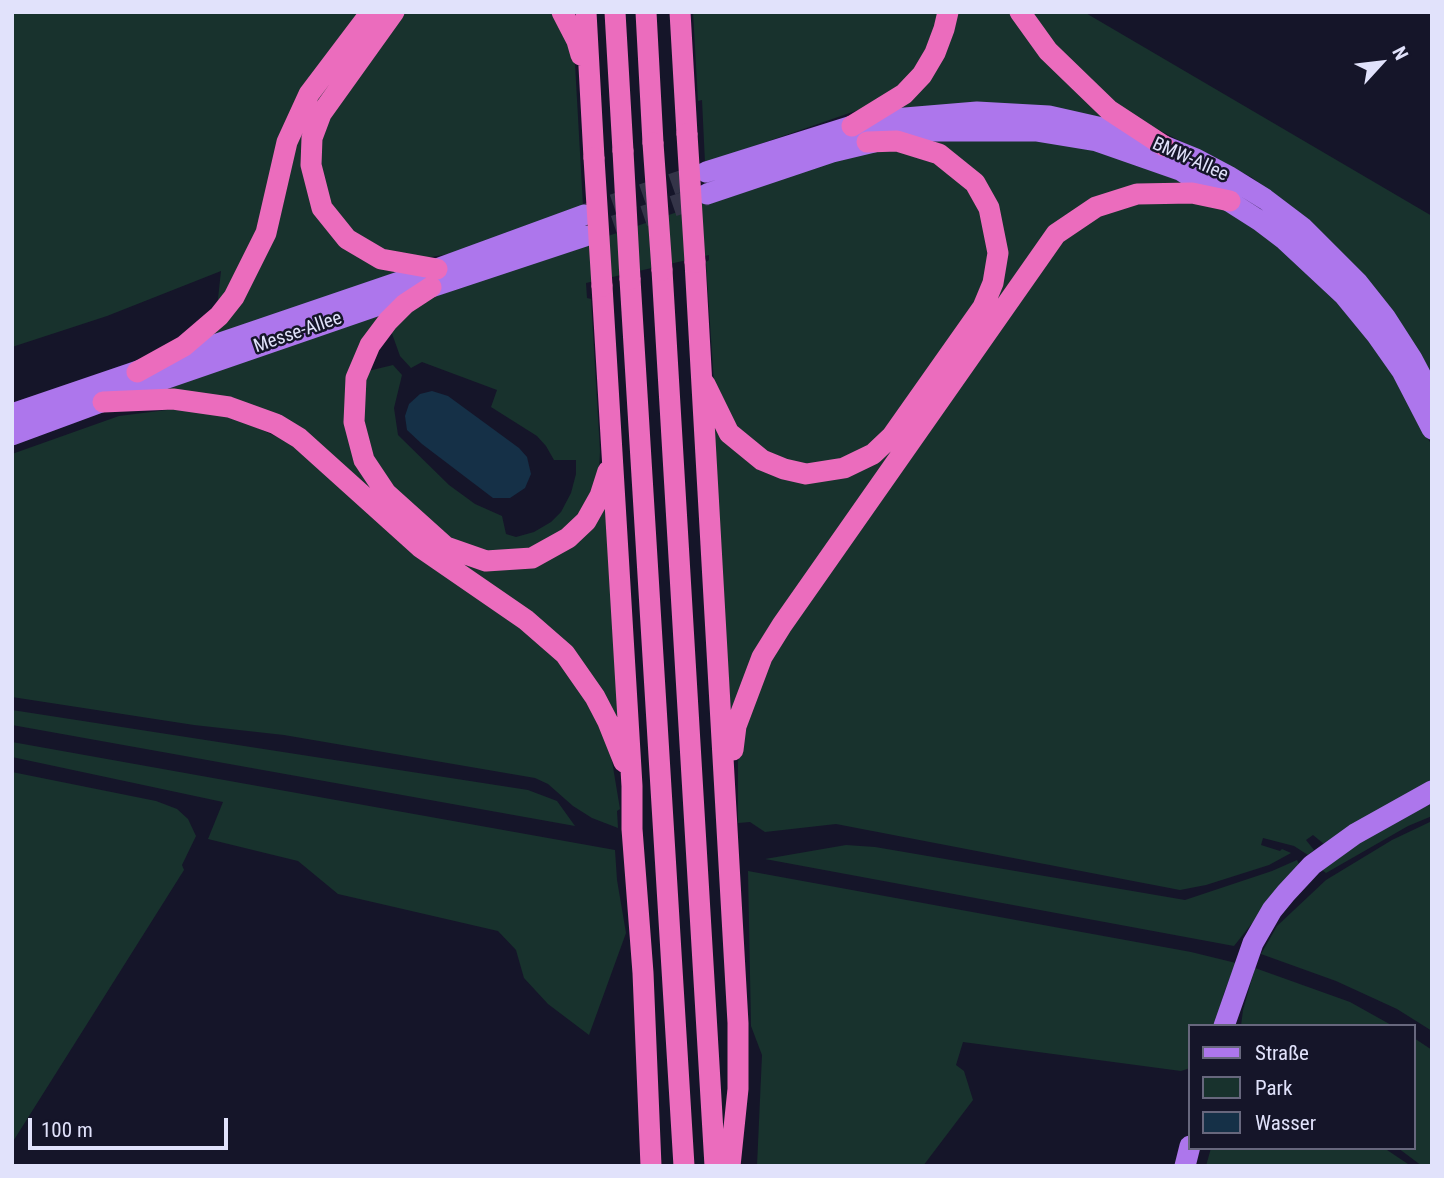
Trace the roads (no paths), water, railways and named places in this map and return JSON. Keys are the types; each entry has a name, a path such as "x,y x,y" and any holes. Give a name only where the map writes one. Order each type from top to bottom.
{"highway":[{"path":"137,372 184,346 219,316 234,298 266,233 287,142 309,94 371,12"},
{"path":"394,12 321,114 312,138 311,164 322,208 347,239 381,259 434,278 388,321 370,345 356,378 354,422 364,460 386,493 446,547 486,561 532,558 568,538 586,521 600,496 612,448"},
{"path":"562,12 577,41 591,89"},
{"path":"586,12 632,786 634,864 643,974 651,1166"},
{"path":"615,12 684,1166"},
{"path":"646,12 715,1166"},
{"path":"680,12 738,1023 738,1089 730,1166"},
{"path":"852,126 904,94 922,75 935,53 948,12"},
{"path":"1020,12 1048,51 1109,110 1164,146"},
{"path":"701,377 729,433 762,460 784,469 806,474 844,468 873,454 892,436 983,307 993,283 998,253 989,208 975,183 939,154 897,141 867,142"},
{"path":"727,804 736,726 762,657 1056,234 1096,208 1137,194 1192,193 1230,201"},
{"path":"103,402 173,398 229,407 276,424 299,438 420,547 526,620 565,654 595,697 608,722 632,786"}],"main road":[{"name":"BMW-Allee","path":"852,126 892,119 989,112 1049,116 1111,130 1196,159 1265,199 1302,227 1358,283 1385,317 1432,397"},
{"path":"706,172 852,126"},
{"name":"BMW-Allee","path":"867,142 920,131 1036,131 1097,141 1180,170 1285,240 1343,295 1376,334 1402,372 1432,429"},
{"path":"707,194 867,142"},
{"name":"Messe-Allee","path":"12,435 434,278 584,215"},
{"name":"Messe-Allee","path":"12,414 434,278 585,236"},
{"path":"1225,1024 1245,961 1262,926 1286,893 1312,865 1355,834 1432,791"}],"water":[{"path":"432,391 448,396 519,448 527,457 531,474 525,488 510,498 493,498 407,430 405,416 409,404 420,394"}],"tunnel":[{"path":"584,215 704,173"},
{"path":"585,236 706,195"}]}
